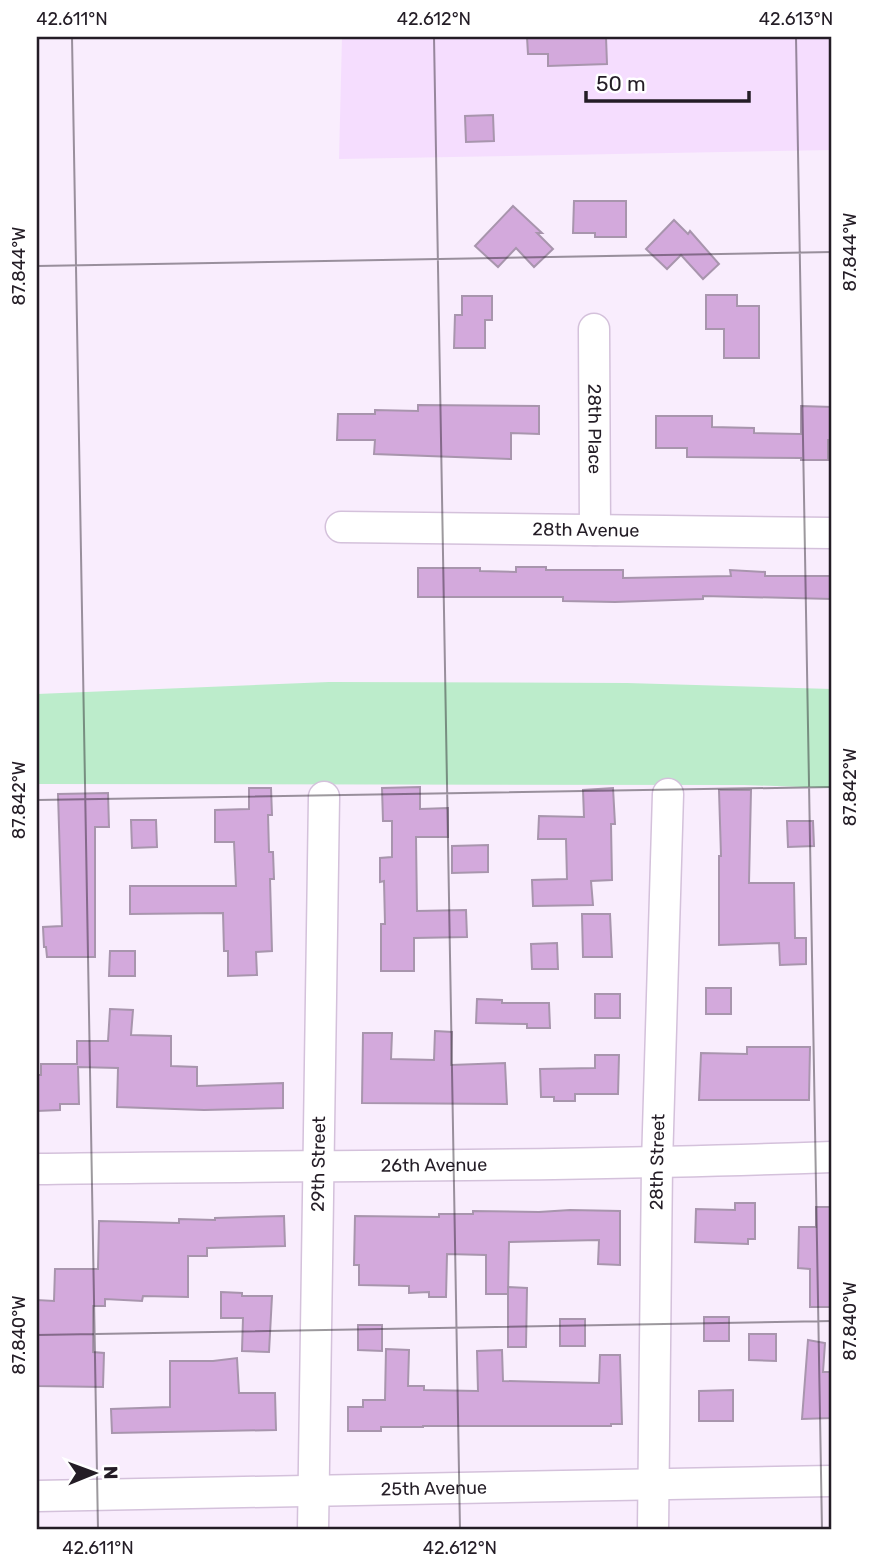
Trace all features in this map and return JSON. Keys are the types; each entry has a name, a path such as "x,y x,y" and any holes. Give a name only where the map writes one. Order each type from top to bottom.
{"street":[{"name":"28th Place","path":"594,329 596,530"},
{"name":"28th Avenue","path":"341,527 832,533"},
{"name":"28th Street","path":"653,1530 657,1164 668,794"},
{"name":"29th Street","path":"313,1530 324,797"},
{"name":"26th Avenue","path":"37,1169 657,1164 832,1157"},
{"name":"25th Avenue","path":"37,1496 832,1481"}],"shaded area":[{"path":"342,37 832,37 832,150 339,159"}],"green space":[{"path":"329,682 627,683 832,689 832,788 744,785 37,784 37,694"}],"building":[{"path":"527,37 606,37 607,64 548,66 548,54 528,54"},
{"path":"493,115 494,141 466,142 465,116"},
{"path":"574,201 626,201 626,237 595,237 595,233 573,233"},
{"path":"513,206 542,233 537,233 553,249 534,267 516,248 498,267 475,246"},
{"path":"674,220 688,234 690,231 719,264 703,279 681,255 667,269 646,249"},
{"path":"706,295 737,295 737,306 759,306 759,358 724,358 724,329 706,329"},
{"path":"462,296 492,296 492,320 485,320 485,348 454,348 455,315 462,315"},
{"path":"418,405 539,406 539,434 511,433 511,459 374,454 375,440 337,440 338,414 375,414 375,410 418,411"},
{"path":"801,406 832,407 832,440 828,440 828,460 687,457 687,448 656,448 656,416 712,416 712,427 754,428 754,433 801,434"},
{"path":"516,567 546,567 546,570 623,570 623,578 731,576 730,570 765,572 765,576 832,576 832,599 703,596 703,599 615,602 563,601 563,597 418,597 418,568 480,568 480,571 516,572"},
{"path":"420,787 420,809 448,808 448,837 416,837 417,911 466,910 467,937 414,938 414,971 381,971 381,924 385,924 384,881 380,882 380,858 392,857 392,821 383,821 382,788"},
{"path":"249,788 271,788 272,815 268,815 269,852 273,852 274,879 270,879 272,951 256,952 257,975 228,976 223,913 130,914 130,886 236,886 234,842 215,842 215,810 249,809"},
{"path":"613,788 615,824 611,824 612,880 591,881 593,905 533,906 532,880 567,879 566,839 538,839 539,816 584,817 583,790"},
{"path":"719,790 751,790 749,883 794,883 795,938 806,938 806,964 780,965 779,943 719,945"},
{"path":"108,793 109,827 95,827 95,957 47,957 43,927 62,926 58,794"},
{"path":"131,820 156,820 157,847 132,848"},
{"path":"787,821 813,821 814,846 788,847"},
{"path":"488,845 488,872 452,873 452,846"},
{"path":"582,914 610,914 612,957 583,957"},
{"path":"557,943 558,969 532,969 531,944"},
{"path":"110,951 135,951 135,976 109,976"},
{"path":"706,988 731,988 731,1014 706,1014"},
{"path":"595,994 620,994 620,1018 595,1018"},
{"path":"477,999 502,1000 502,1003 549,1003 550,1028 527,1028 527,1024 476,1023"},
{"path":"110,1009 133,1010 131,1035 171,1036 171,1066 197,1067 197,1086 283,1083 283,1108 204,1110 117,1107 118,1068 78,1067 79,1104 60,1104 60,1110 37,1111 37,1075 41,1075 41,1064 77,1064 77,1041 108,1041"},
{"path":"435,1031 452,1032 451,1065 505,1063 507,1104 362,1103 363,1033 392,1033 391,1059 434,1060"},
{"path":"747,1047 810,1047 809,1100 699,1100 701,1053 747,1054"},
{"path":"595,1055 619,1055 618,1094 575,1094 575,1101 554,1101 554,1097 541,1097 540,1069 595,1068"},
{"path":"735,1203 755,1203 755,1239 748,1239 748,1244 695,1242 696,1209 735,1210"},
{"path":"816,1207 832,1207 831,1307 810,1307 810,1269 798,1268 799,1227 816,1227"},
{"path":"473,1211 620,1211 620,1265 598,1264 599,1240 509,1242 508,1294 486,1294 486,1255 447,1254 446,1297 429,1297 429,1292 409,1293 409,1286 359,1285 359,1265 354,1265 355,1216 439,1217 439,1214 473,1214"},
{"path":"284,1216 285,1246 207,1248 207,1256 188,1256 188,1297 143,1296 142,1301 105,1299 105,1306 93,1306 93,1352 104,1353 103,1387 37,1386 37,1300 54,1301 55,1269 98,1269 99,1221 179,1223 179,1219"},
{"path":"508,1287 527,1288 526,1347 508,1347"},
{"path":"221,1292 242,1293 242,1296 272,1296 269,1352 242,1351 243,1318 221,1318"},
{"path":"704,1317 729,1317 729,1341 704,1341"},
{"path":"560,1319 585,1319 585,1346 560,1346"},
{"path":"358,1325 382,1325 382,1351 358,1350"},
{"path":"749,1334 776,1334 776,1361 749,1360"},
{"path":"808,1340 825,1343 823,1372 832,1372 832,1418 802,1419"},
{"path":"386,1349 409,1350 408,1386 424,1386 424,1390 478,1391 477,1351 502,1350 503,1381 599,1383 600,1355 620,1355 622,1424 381,1427 381,1431 348,1431 348,1407 363,1407 363,1400 385,1400"},
{"path":"237,1358 239,1393 275,1393 276,1430 112,1433 111,1409 170,1407 170,1361"},
{"path":"733,1390 733,1421 699,1421 699,1391"}]}
